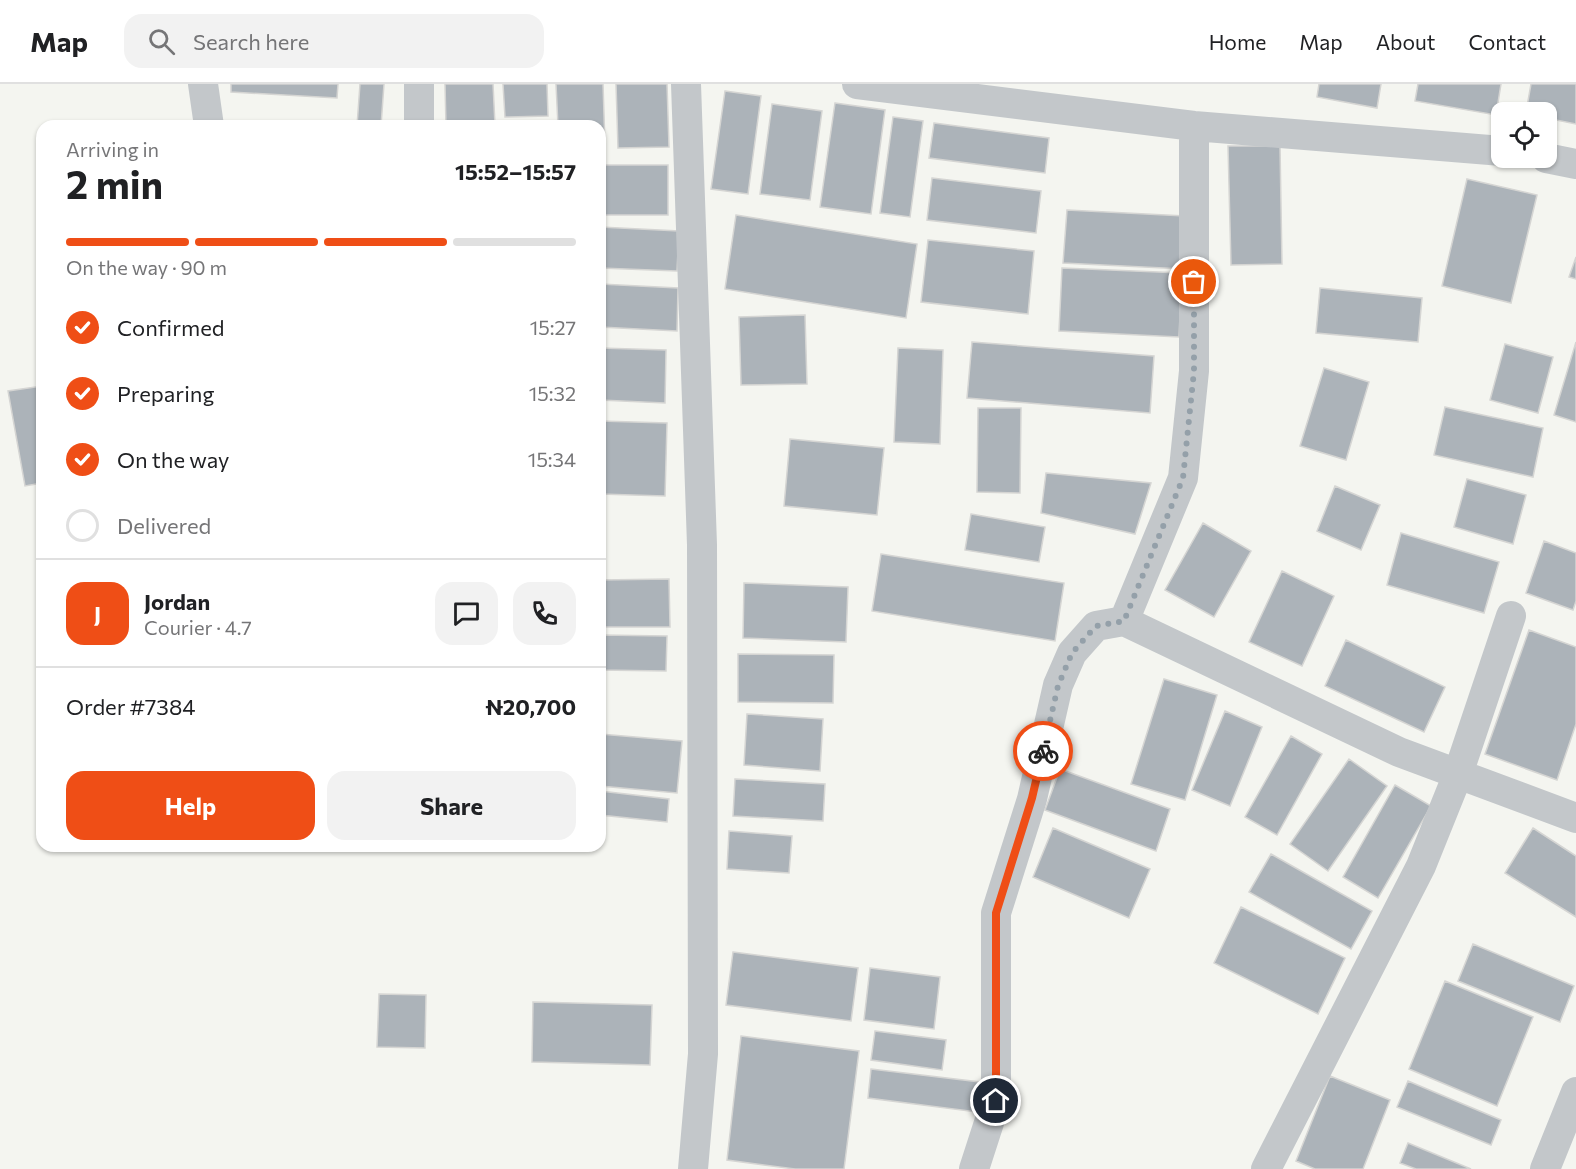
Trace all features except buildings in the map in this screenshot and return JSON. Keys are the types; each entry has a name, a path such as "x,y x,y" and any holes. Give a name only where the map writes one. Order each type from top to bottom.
{"street":[{"path":"203,84 208,120"},
{"path":"419,84 420,120"},
{"path":"686,84 702,545 703,1054 693,1169"},
{"path":"857,84 1194,126 1491,150"},
{"path":"1124,621 1183,478 1194,371 1194,126"},
{"path":"1557,160 1576,164"},
{"path":"1266,1169 1421,866 1458,774 1511,616"},
{"path":"974,1169 996,1101 996,913 1032,798 1058,686 1072,653 1096,626 1124,621 1399,752 1576,818"},
{"path":"1545,1169 1576,1092"}],"way so far":[{"path":"1043,751 1058,686 1072,653 1096,626 1124,621 1183,478 1194,371 1194,282"}],"route":[{"path":"996,1101 996,913 1032,798 1043,751"}]}
